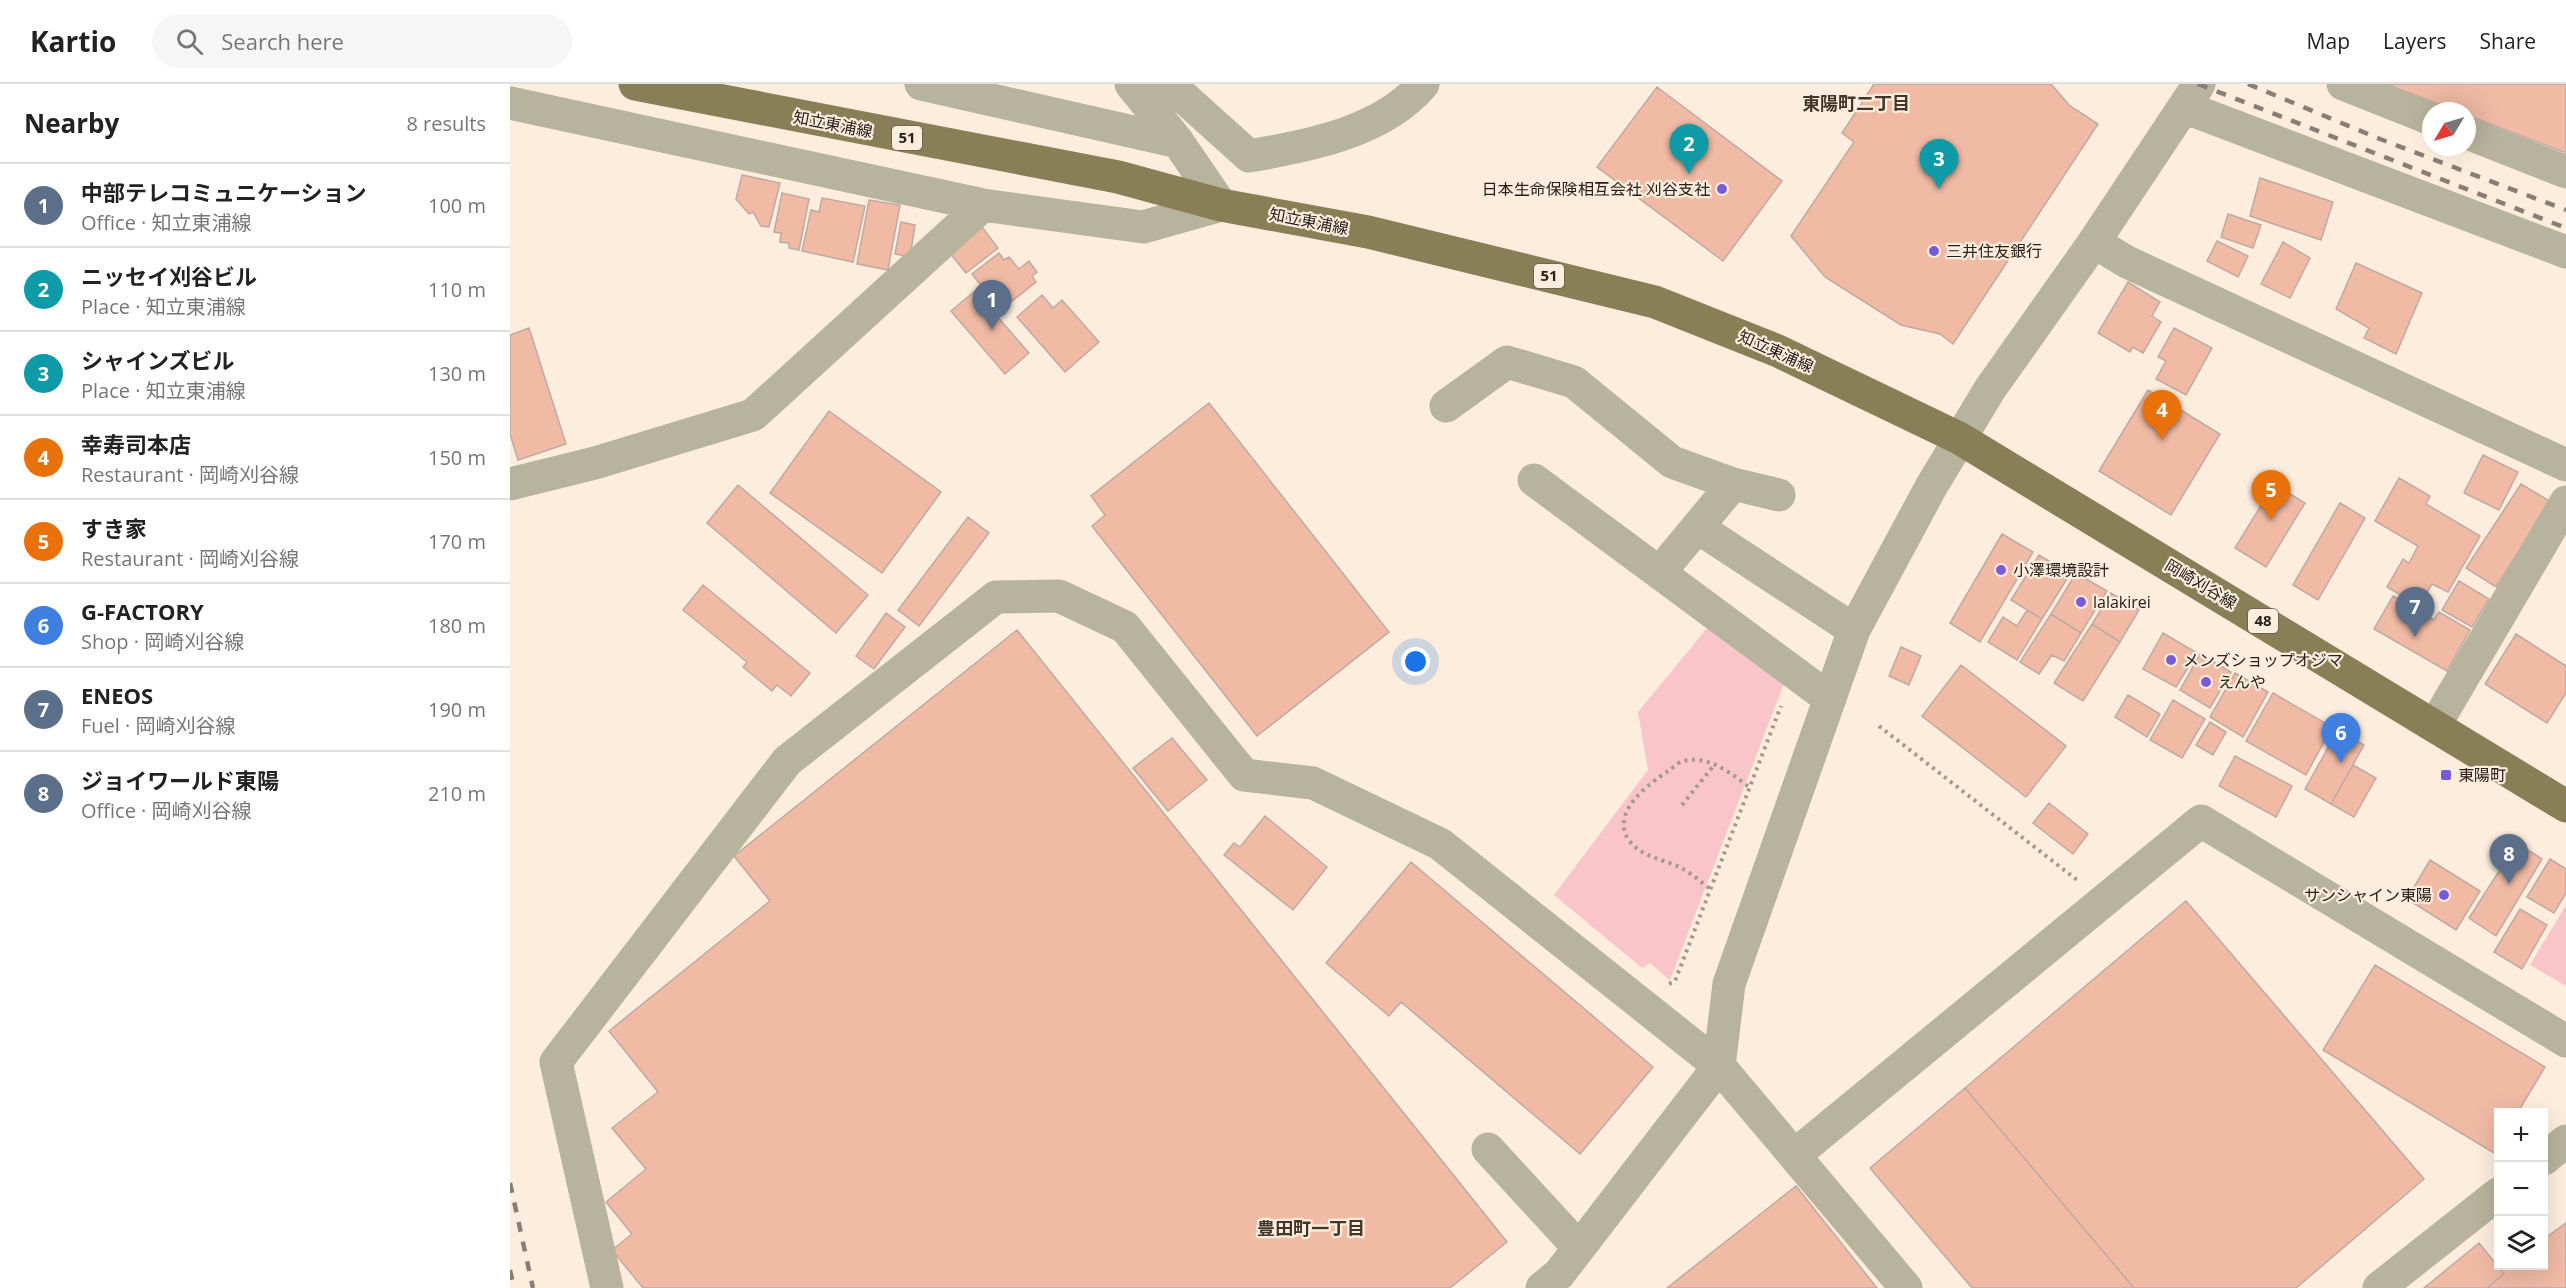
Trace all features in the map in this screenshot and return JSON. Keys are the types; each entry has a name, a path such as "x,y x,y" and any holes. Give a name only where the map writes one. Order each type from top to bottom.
{"main road":[{"name":"知立東浦線","path":"635,84 1118,177 1221,205 1368,232 1655,302 1778,351 1959,438"},
{"name":"岡崎刈谷線","path":"1959,438 2566,806"}],"street":[{"path":"921,84 1178,142"},
{"path":"510,102 983,205 1143,227 1221,205 1178,142 1131,84"},
{"path":"1168,84 1249,156 1294,148 1366,126 1412,98 1423,84"},
{"path":"2343,84 2422,115"},
{"path":"1557,1283 1579,1248 1719,1066 1729,984 1854,630 1959,438 2094,242 2191,95 2566,252"},
{"path":"2476,137 2566,172"},
{"path":"510,484 595,463 753,415 983,205"},
{"path":"2094,242 2127,262 2566,465"},
{"path":"1446,406 1507,362 1574,382 1672,462 1733,484 1779,495"},
{"path":"1534,480 1830,699"},
{"path":"1660,572 1733,484"},
{"path":"2435,725 2566,502"},
{"path":"1697,526 1854,630"},
{"path":"607,1288 556,1062 787,761 996,597 1059,596 1125,627 1244,775 1312,783 1440,844 1719,1066 1796,1154 1906,1288"},
{"path":"1796,1154 2201,821 2566,1041"},
{"path":"2548,1156 2566,1141"},
{"path":"1488,1149 1579,1248"},
{"path":"2379,1288 2494,1198"}],"path":[{"path":"1667,984 1675,981 1781,704"},
{"path":"1879,726 2104,901"},
{"path":"1710,888 1683,869 1652,858 1635,848 1627,836 1625,818 1632,800 1652,782 1683,761 1715,764 1750,788"},
{"path":"1682,805 1715,764"}],"shaded area":[{"path":"1713,621 1785,681 1670,980 1650,963 1642,968 1554,895 1648,770 1638,712"},
{"path":"2566,905 2566,986 2530,965"}],"building":[{"path":"1874,84 2051,84 2070,106 2098,124 1953,344 1940,334 1901,325 1825,277 1791,236 1854,142 1842,133"},
{"path":"2386,84 2566,84 2566,153 2476,118 2476,102 2433,102"},
{"path":"1657,87 1782,181 1723,261 1597,167"},
{"path":"742,175 780,183 769,227 761,226 753,212 749,214 736,199"},
{"path":"2260,178 2333,202 2321,240 2250,216"},
{"path":"782,193 809,199 799,250 789,248 789,243 780,242 781,233 774,232"},
{"path":"822,198 865,206 853,262 802,251 811,210 819,212"},
{"path":"869,200 900,205 888,270 857,264"},
{"path":"2228,214 2261,225 2253,248 2221,237"},
{"path":"901,222 915,225 910,257 895,254"},
{"path":"982,227 998,248 966,273 949,252"},
{"path":"2217,241 2248,256 2238,277 2207,261"},
{"path":"2283,242 2310,258 2290,298 2261,284"},
{"path":"999,253 1004,260 1009,257 1019,269 1029,261 1037,272 1032,276 1036,282 1001,310 972,274"},
{"path":"2356,263 2422,293 2396,354 2364,338 2369,328 2336,309"},
{"path":"2128,282 2160,302 2152,316 2161,322 2143,353 2133,347 2130,352 2098,333"},
{"path":"975,291 1029,353 1005,374 951,311"},
{"path":"1042,295 1053,308 1062,300 1099,342 1065,372 1017,317"},
{"path":"529,328 566,444 518,460 510,434 510,335"},
{"path":"2174,328 2212,348 2186,395 2156,379 2166,361 2158,357"},
{"path":"2148,390 2220,434 2171,515 2099,471"},
{"path":"1209,403 1389,632 1257,736 1092,526 1105,515 1091,496"},
{"path":"829,411 941,492 882,573 770,493"},
{"path":"2483,455 2518,472 2499,510 2464,493"},
{"path":"2399,478 2430,496 2426,504 2480,536 2448,592 2432,584 2419,606 2387,587 2403,559 2409,563 2418,546 2375,521"},
{"path":"2274,484 2305,503 2266,567 2235,548"},
{"path":"2521,484 2551,502 2496,587 2466,568"},
{"path":"738,485 868,595 836,633 707,523"},
{"path":"2340,503 2365,518 2318,600 2293,585"},
{"path":"968,517 989,533 919,626 898,610"},
{"path":"2002,534 2033,552 1980,642 1950,623"},
{"path":"2039,555 2070,574 2042,619 2011,600"},
{"path":"2076,573 2107,591 2081,633 2051,614"},
{"path":"2459,581 2489,599 2472,627 2442,610"},
{"path":"703,585 810,673 791,696 777,685 772,691 743,667 747,662 683,610"},
{"path":"2111,593 2139,610 2120,642 2092,624"},
{"path":"2393,596 2434,620 2439,612 2470,630 2447,671 2374,629"},
{"path":"2027,610 2042,619 2017,660 1988,642 2003,617 2017,626"},
{"path":"886,613 905,627 874,669 856,656"},
{"path":"2051,614 2081,633 2064,661 2052,655 2039,674 2020,662"},
{"path":"2092,624 2120,642 2083,701 2054,683"},
{"path":"1017,630 1507,1242 1450,1288 643,1288 612,1250 632,1234 606,1202 646,1169 612,1128 658,1092 609,1031 770,901 734,856"},
{"path":"2163,633 2197,653 2176,687 2143,669"},
{"path":"2516,634 2566,666 2566,693 2547,723 2485,684"},
{"path":"1901,647 1921,656 1909,685 1889,676"},
{"path":"2200,654 2231,672 2210,708 2180,690"},
{"path":"1961,665 2066,746 2026,797 1922,716"},
{"path":"2235,673 2268,692 2243,737 2210,717"},
{"path":"2273,693 2332,727 2306,775 2246,741"},
{"path":"2128,695 2160,714 2147,737 2115,717"},
{"path":"2173,700 2205,719 2182,758 2150,740"},
{"path":"2210,722 2226,732 2213,755 2196,745"},
{"path":"2338,730 2364,745 2331,804 2305,789"},
{"path":"1172,738 1207,780 1168,811 1133,768"},
{"path":"2235,756 2292,786 2276,817 2219,786"},
{"path":"2353,765 2376,778 2354,817 2331,804"},
{"path":"2049,803 2088,834 2073,854 2033,823"},
{"path":"1265,816 1327,867 1293,910 1224,855 1234,843 1240,847"},
{"path":"2517,843 2542,859 2496,936 2469,918"},
{"path":"2550,859 2566,869 2566,893 2554,913 2527,897"},
{"name":"サンシャイン東陽","path":"2430,860 2480,891 2456,930 2407,899"},
{"path":"1411,862 1653,1067 1580,1154 1401,1002 1389,1016 1326,963"},
{"path":"2186,901 2424,1179 2296,1288 2134,1288 1965,1088"},
{"path":"2520,909 2547,925 2522,969 2494,952"},
{"path":"2375,965 2545,1067 2520,1108 2494,1108 2494,1153 2323,1050"},
{"path":"1965,1088 2134,1288 1972,1288 1870,1168"},
{"path":"1796,1186 1877,1288 1667,1288"},
{"path":"2566,1223 2566,1288 2487,1288 2504,1274 2501,1270 2548,1270 2548,1236"},
{"path":"2479,1243 2494,1262 2494,1270 2501,1270 2504,1274 2487,1288 2424,1288"}],"railway":[{"path":"2198,84 2566,228"},
{"path":"2248,84 2380,139 2566,210"},
{"path":"510,1183 533,1288"},
{"path":"510,1270 514,1288"}],"place":[{"name":"ニッセイ刈谷ビル","path":"1689,174"},
{"name":"日本生命保険相互会社 刈谷支社","path":"1722,189"},
{"name":"シャインズビル","path":"1939,189"},
{"name":"三井住友銀行","path":"1934,251"},
{"name":"中部テレコミュニケーション","path":"992,330"},
{"name":"幸寿司本店","path":"2162,440"},
{"name":"すき家","path":"2271,520"},
{"name":"小澤環境設計","path":"2001,570"},
{"name":"lalakirei","path":"2081,602"},
{"name":"ENEOS","path":"2415,637"},
{"name":"メンズショップオジマ","path":"2171,660"},
{"name":"えんや","path":"2206,682"},
{"name":"G-FACTORY","path":"2341,763"},
{"name":"東陽町","path":"2446,775"},
{"name":"ジョイワールド東陽","path":"2509,884"},
{"name":"サンシャイン東陽","path":"2444,895"}],"district":[{"name":"東陽町二丁目","path":"1856,104"},
{"name":"豊田町一丁目","path":"1311,1229"}]}
